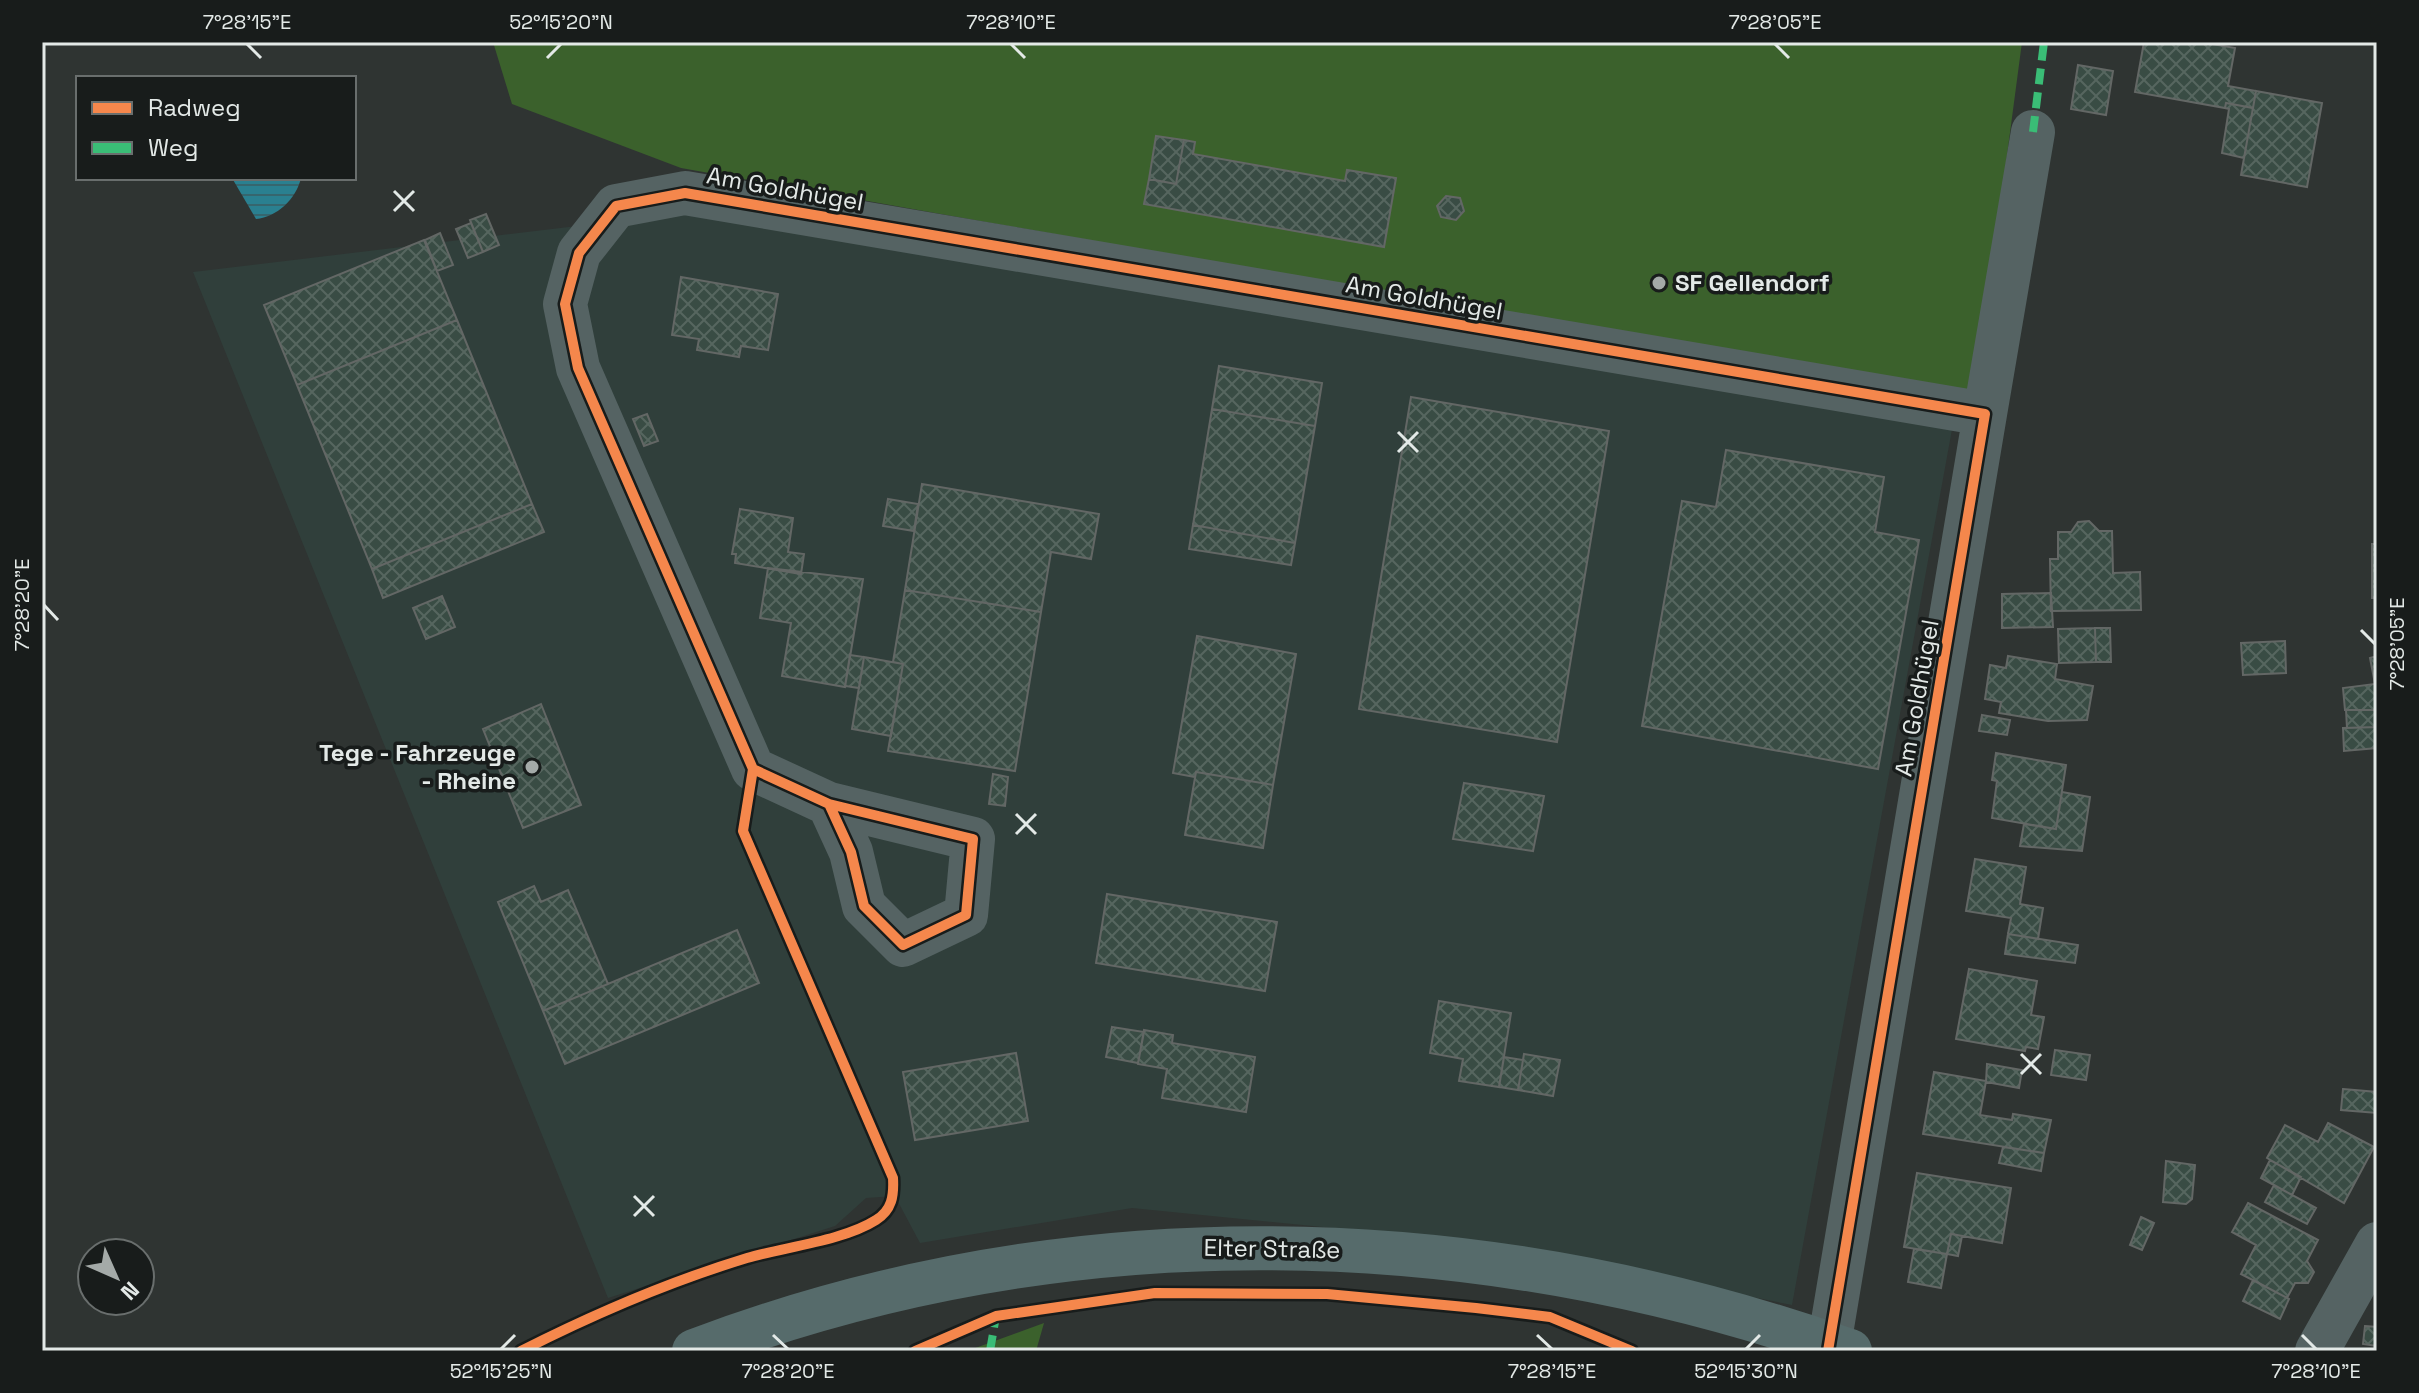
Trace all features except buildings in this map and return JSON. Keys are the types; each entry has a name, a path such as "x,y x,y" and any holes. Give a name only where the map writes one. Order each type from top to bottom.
{"main road":[{"name":"Elter Straße","path":"694,1351 871,1296 988,1272 1139,1252 1231,1246 1347,1250 1486,1262 1633,1287 1746,1316 1836,1349"}],"street":[{"name":"Am Goldhügel","path":"1836,1349 2033,132"},
{"name":"Am Goldhügel","path":"829,804 753,769 578,368 565,304 579,253 616,206 685,193 1985,414"},
{"path":"2317,1351 2377,1244"}],"shaded area":[{"path":"691,203 1953,424 1792,1305 1482,1243 1132,1208 920,1243 895,1196 866,1198 835,1226 608,1298 193,272 628,220"}],"green space":[{"name":"SF Gellendorf","path":"493,42 2022,42 1975,397 681,168 512,104"},
{"path":"1044,1323 1036,1351 967,1351"}],"water":[{"path":"233,180 300,180 295,193 284,206 271,215 256,219"}],"marked path":[{"path":"2033,132 2044,42"},
{"path":"990,1351 996,1316"}],"cycle path":[{"path":"829,804 851,852 864,906 903,945 966,915 973,839 829,804 753,769 578,368 565,304 579,253 616,206 685,193 1985,414 1828,1351"},
{"path":"521,1351 689,1277 862,1227 886,1212 891,1202 893,1178 743,831 753,769"},
{"path":"915,1351 996,1316 1155,1293 1327,1294 1476,1308 1550,1317 1632,1351"}],"place":[{"name":"SF Gellendorf","path":"1659,283"},
{"name":"Tege - Fahrzeuge - Rheine","path":"532,767"}]}
